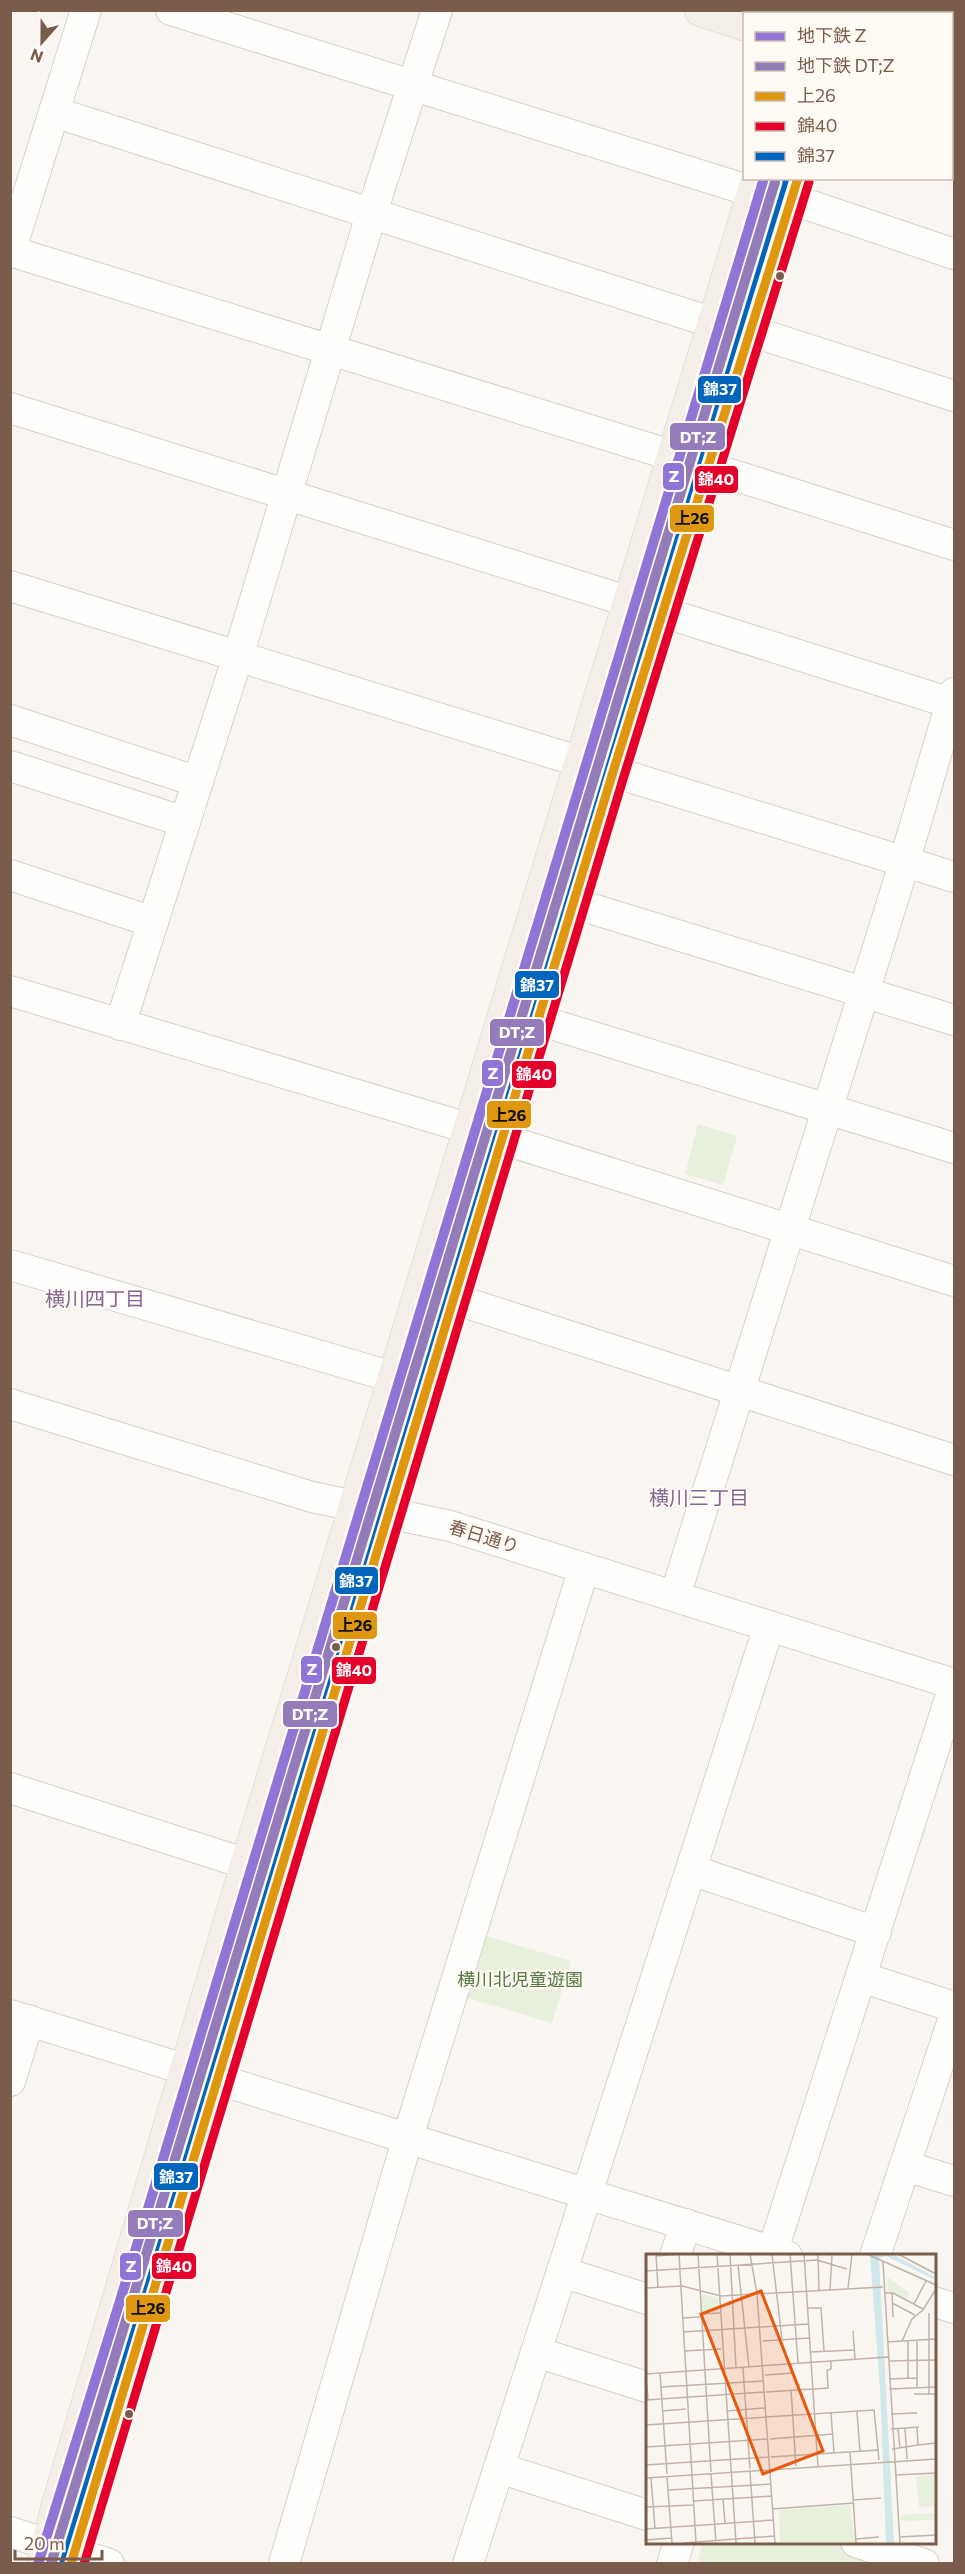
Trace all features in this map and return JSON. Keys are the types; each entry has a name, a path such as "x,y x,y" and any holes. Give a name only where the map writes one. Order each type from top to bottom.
{"main road":[{"path":"701,10 743,24"},
{"path":"58,2556 219,2078 454,1299 487,1134 581,762 756,185"},
{"path":"58,2556 186,2068 396,1378 487,1134 538,1020 794,189"}],"street":[{"path":"86,10 11,251 674,456"},
{"path":"171,10 414,86 756,185"},
{"path":"120,1025 238,656 372,214 437,10"},
{"path":"54,112 714,323"},
{"path":"794,189 954,254"},
{"path":"750,331 954,396"},
{"path":"10,408 630,602"},
{"path":"708,467 954,545"},
{"path":"10,586 954,877"},
{"path":"662,612 953,700 675,1596"},
{"path":"10,720 198,782"},
{"path":"10,766 185,822"},
{"path":"10,875 153,922"},
{"path":"573,903 954,1020"},
{"path":"10,990 487,1134 954,1281"},
{"path":"538,1020 954,1148"},
{"path":"10,1265 396,1378"},
{"path":"454,1299 954,1460"},
{"name":"春日通り","path":"10,1404 312,1497 450,1526 954,1685"},
{"path":"284,2564 408,2137 584,1568"},
{"path":"468,2564 769,1626"},
{"path":"10,2080 20,2018 219,2078 777,2254 861,1977 954,1685"},
{"path":"10,1788 247,1864"},
{"path":"691,1870 876,1932"},
{"path":"861,1977 954,2007"},
{"path":"876,2254 954,2017"},
{"path":"905,2166 954,2181"},
{"path":"676,2254 686,2224"},
{"path":"562,2272 646,2299"},
{"path":"935,2303 954,2308"},
{"path":"536,2352 646,2387"},
{"path":"499,2468 646,2515"},
{"path":"10,2532 58,2556 109,2564"},
{"path":"672,2564 678,2544"},
{"path":"862,2544 924,2564"}],"green space":[{"path":"698,1124 737,1136 723,1185 685,1174"},
{"name":"横川北児童遊園","path":"486,1936 571,1961 552,2023 468,1998"},
{"path":"702,2544 830,2544 896,2563 697,2564"}],"metro line":[{"name":"Z","path":"38,2564 120,2301 763,180"},
{"name":"DT;Z","path":"51,2564 775,182"}],"transit line":[{"name":"錦37","path":"60,2561 602,769 784,180"},
{"name":"上26","path":"71,2564 613,772 797,180"},
{"name":"錦40","path":"84,2564 624,776 809,182"}],"district":[{"name":"横川四丁目","path":"95,1299"},
{"name":"横川三丁目","path":"699,1498"}]}
